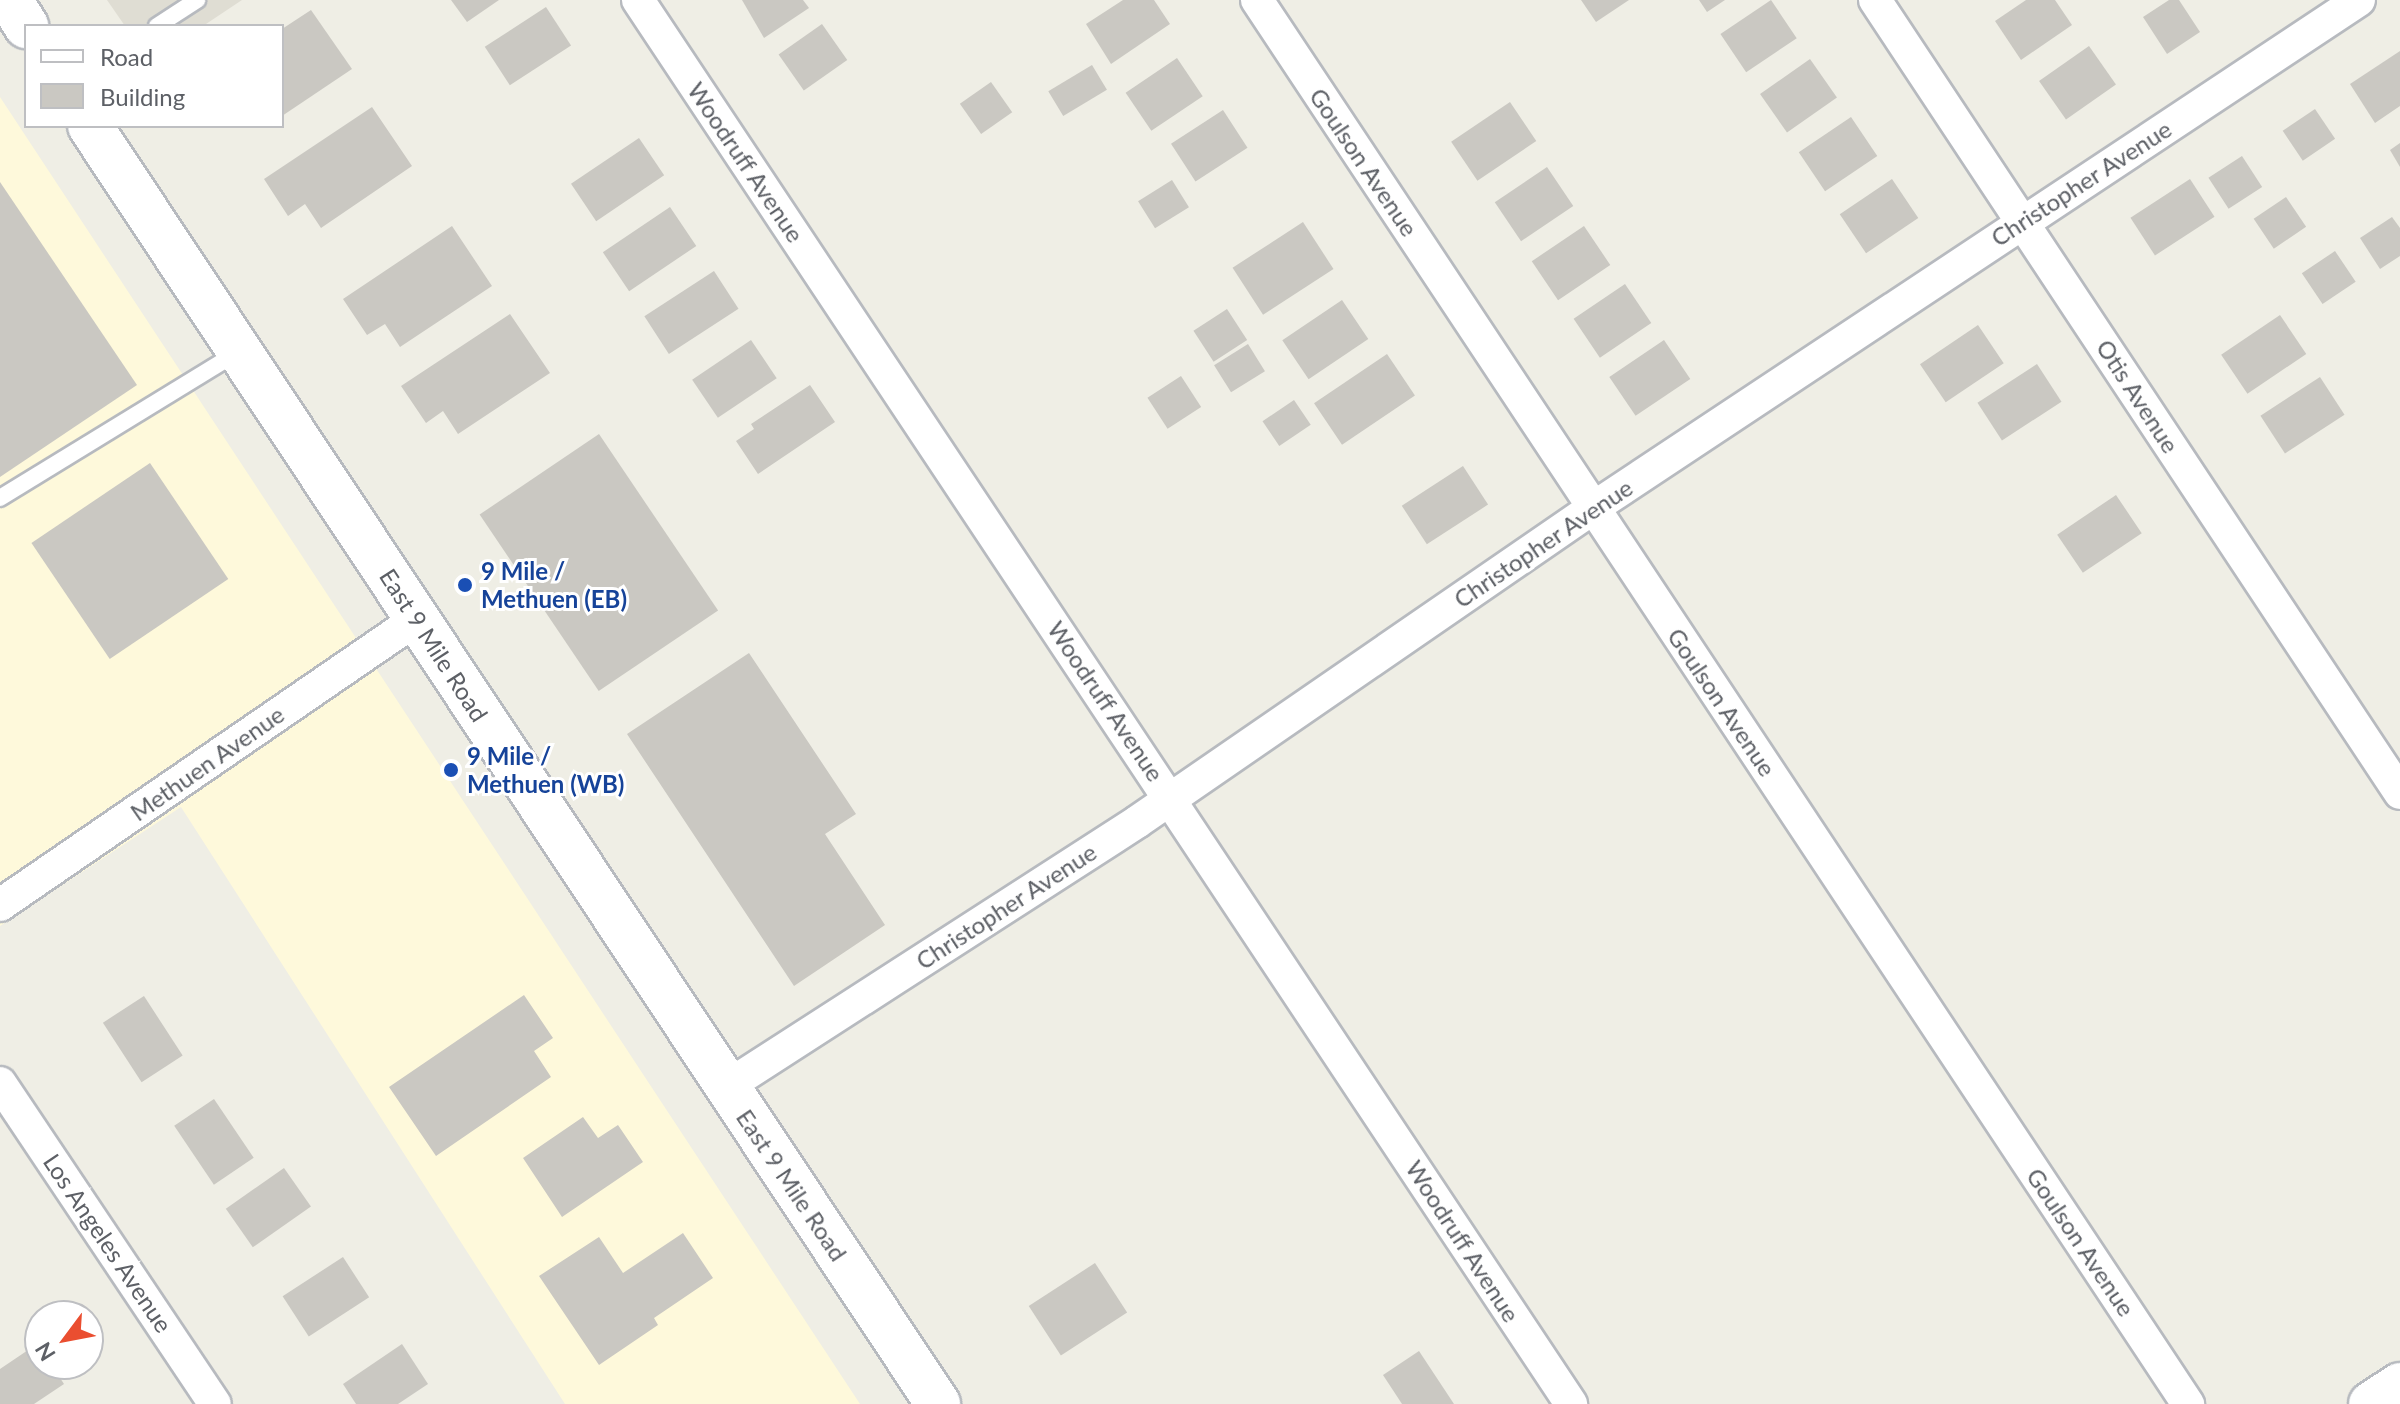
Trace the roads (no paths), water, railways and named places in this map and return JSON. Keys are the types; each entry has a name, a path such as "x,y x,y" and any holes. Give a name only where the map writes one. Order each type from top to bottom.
{"main road":[{"path":"10,0 25,24"},
{"name":"East 9 Mile Road","path":"91,128 414,621 938,1404"},
{"path":"2371,1404 2400,1385"}],"street":[{"name":"Woodruff Avenue","path":"638,0 1571,1404"},
{"name":"Goulson Avenue","path":"1257,0 2188,1404"},
{"name":"Otis Avenue","path":"1875,0 2400,793"},
{"name":"Christopher Avenue","path":"726,1087 1171,798 1593,508 2359,0"},
{"name":"Methuen Avenue","path":"0,905 414,621"},
{"name":"Los Angeles Avenue","path":"0,1083 215,1404"}],"lane":[{"path":"160,24 197,0"},
{"path":"0,498 239,351"}],"place":[{"name":"9 Mile / Methuen (EB)","path":"465,585"},
{"name":"9 Mile / Methuen (WB)","path":"451,770"}]}
